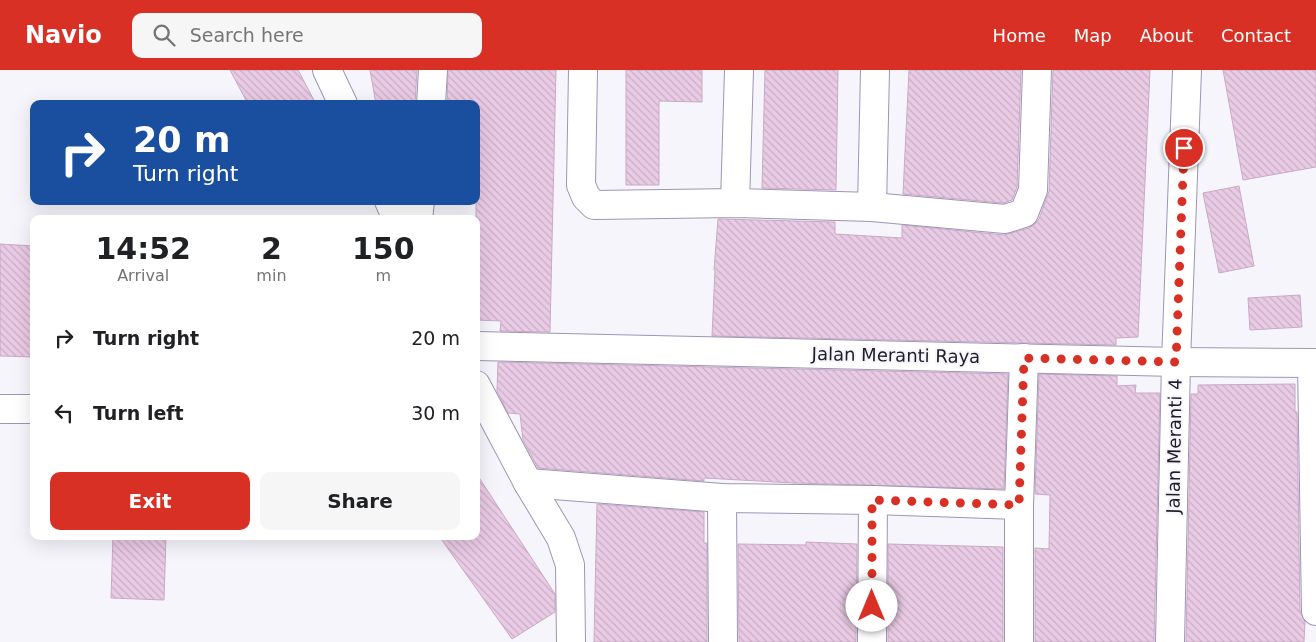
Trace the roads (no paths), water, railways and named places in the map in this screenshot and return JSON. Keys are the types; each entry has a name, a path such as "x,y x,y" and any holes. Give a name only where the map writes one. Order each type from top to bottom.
{"street":[{"path":"327,70 341,100"},
{"path":"431,100 433,70"},
{"path":"583,70 581,184 586,197 594,205 735,203 872,207 1005,219 1024,213 1034,190 1037,70"},
{"path":"735,203 739,70"},
{"path":"872,207 875,70"},
{"name":"Jalan Meranti 4","path":"1170,642 1176,362 1187,70"},
{"name":"Jalan Meranti Raya","path":"480,346 1176,362 1314,363"},
{"path":"1019,642 1019,505 1024,358"},
{"path":"1314,363 1316,611"},
{"path":"480,393 528,483 561,538 570,564 572,642"},
{"path":"0,409 30,409"},
{"path":"528,483 722,498 872,500 1019,505"},
{"path":"722,498 723,642"},
{"path":"872,500 872,642"}]}
